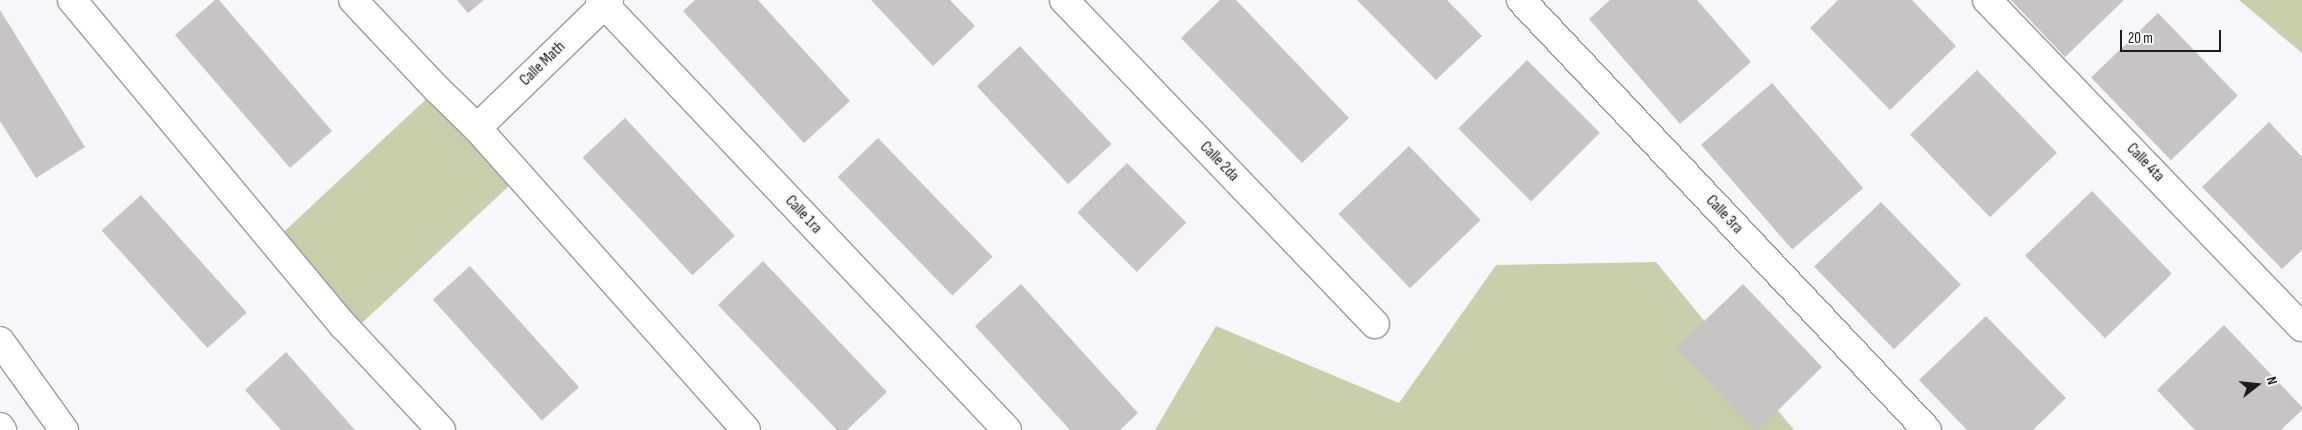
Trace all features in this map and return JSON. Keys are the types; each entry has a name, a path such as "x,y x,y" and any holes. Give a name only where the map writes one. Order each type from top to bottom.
{"street":[{"path":"72,0 344,326 441,430"},
{"path":"353,0 477,128 746,430"},
{"name":"Calle 2da","path":"1064,0 1375,324"},
{"name":"Calle 3ra","path":"1521,0 1927,430"},
{"name":"Calle 4ta","path":"1987,0 2302,327"},
{"name":"Calle Math","path":"477,128 604,2"},
{"name":"Calle 1ra","path":"604,2 1007,430"},
{"path":"0,341 64,430"}],"green space":[{"path":"2239,0 2302,0 2302,53"},
{"path":"437,89 519,177 355,330 273,242"},
{"path":"1656,262 1794,430 1155,430 1216,326 1399,403 1496,265"}],"building":[{"path":"215,0 219,0 332,131 290,168 175,35"},
{"path":"457,0 484,0 468,13"},
{"path":"695,0 758,0 850,101 804,143 683,11"},
{"path":"871,0 950,0 975,26 933,66"},
{"path":"1220,0 1236,0 1349,118 1302,163 1181,38"},
{"path":"1357,0 1447,0 1482,36 1436,80"},
{"path":"1610,0 1697,0 1751,62 1680,124 1589,19"},
{"path":"1838,0 1912,0 1956,46 1890,110 1810,28"},
{"path":"2011,0 2124,0 2065,57"},
{"path":"0,10 85,147 36,178 0,121"},
{"path":"2158,13 2238,96 2171,160 2091,78"},
{"path":"1020,46 1111,144 1068,184 977,86"},
{"path":"1527,60 1600,133 1531,201 1458,129"},
{"path":"1977,70 2057,153 1990,217 1910,135"},
{"path":"1772,83 1863,188 1792,250 1701,145"},
{"path":"625,118 735,236 692,275 583,158"},
{"path":"2269,122 2302,157 2302,250 2282,269 2202,187"},
{"path":"878,138 993,257 952,296 838,177"},
{"path":"1409,146 1481,220 1410,288 1339,214"},
{"path":"1127,163 1186,222 1137,272 1078,212"},
{"path":"2092,191 2172,274 2105,338 2025,256"},
{"path":"141,195 247,312 207,348 102,230"},
{"path":"1881,202 1961,285 1894,349 1814,267"},
{"path":"763,261 887,392 847,430 837,430 718,305"},
{"path":"470,266 579,387 542,421 433,299"},
{"path":"1021,284 1138,413 1120,430 1070,430 975,326"},
{"path":"1743,284 1822,367 1758,430 1754,430 1676,348"},
{"path":"1986,316 2066,398 2033,430 1967,430 1919,380"},
{"path":"2224,325 2302,407 2302,410 2281,430 2195,430 2157,390"},
{"path":"286,352 355,430 281,430 245,390"}]}
